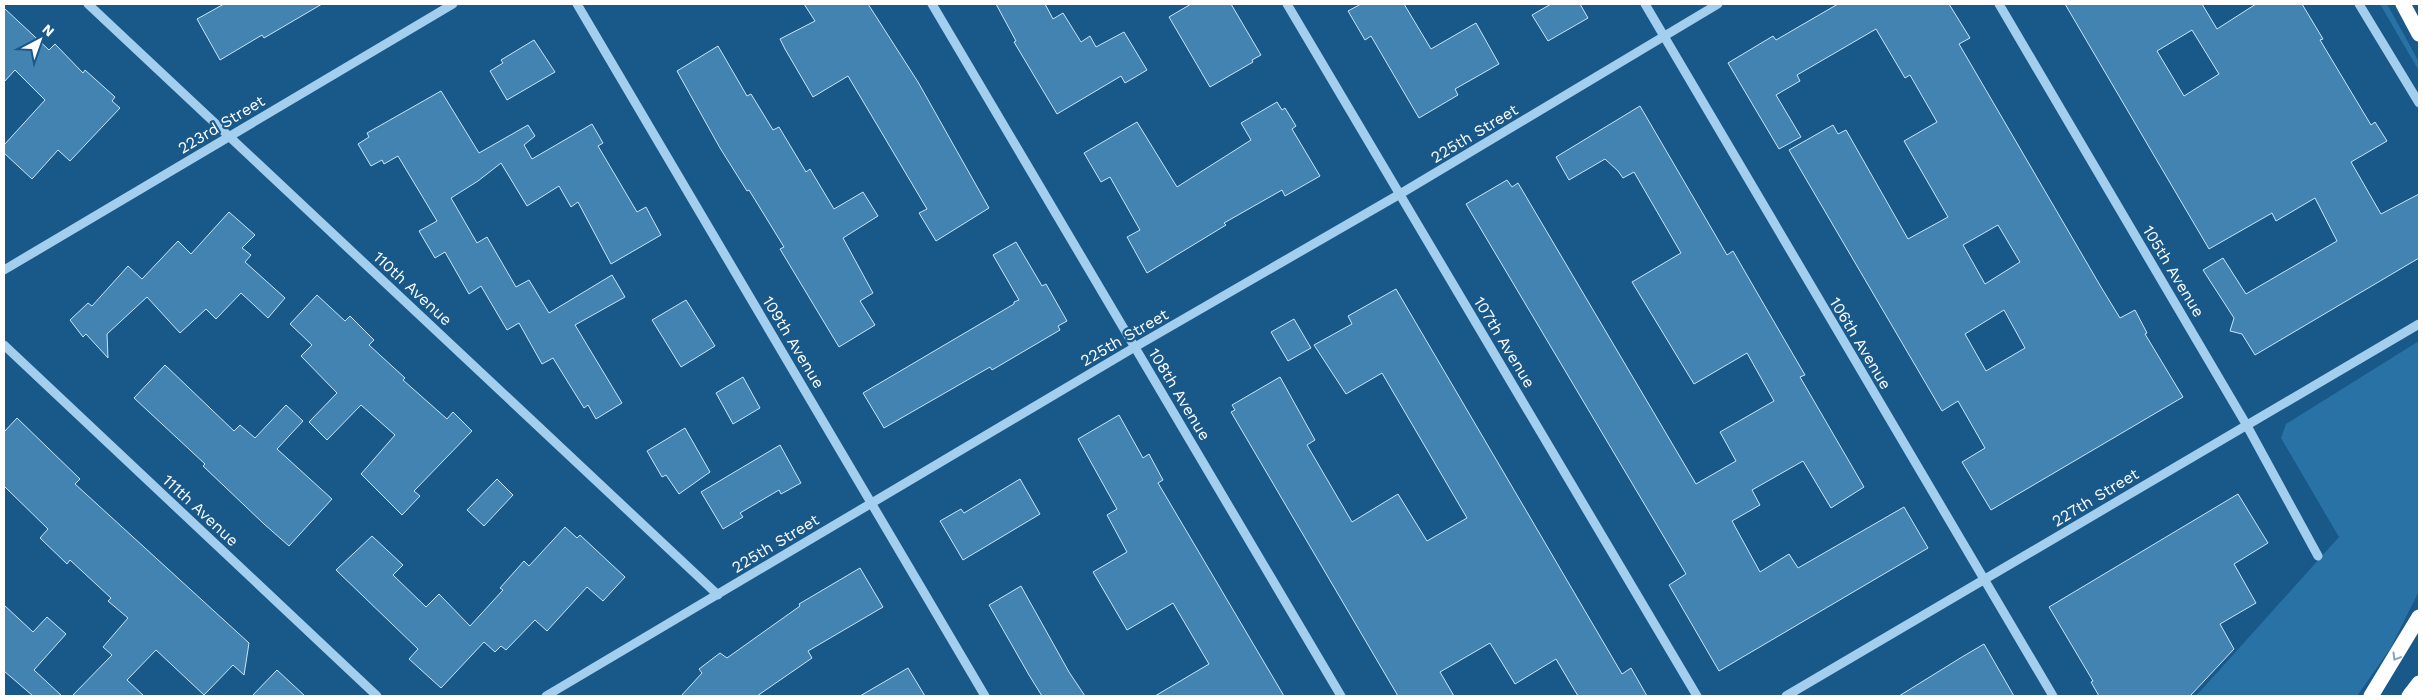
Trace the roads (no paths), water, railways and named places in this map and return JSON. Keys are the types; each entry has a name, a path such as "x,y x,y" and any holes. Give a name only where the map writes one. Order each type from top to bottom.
{"highway":[{"path":"2403,4 2419,34"},
{"path":"2371,696 2419,617"},
{"path":"2409,696 2419,683"}],"street":[{"name":"110th Avenue","path":"88,4 718,595"},
{"name":"223rd Street","path":"4,270 453,4"},
{"name":"109th Avenue","path":"577,4 986,696"},
{"name":"108th Avenue","path":"932,4 1341,696"},
{"name":"107th Avenue","path":"1287,4 1697,696"},
{"name":"106th Avenue","path":"1645,4 2053,696"},
{"name":"225th Street","path":"546,696 1135,347 1400,194 1718,4"},
{"name":"105th Avenue","path":"1999,4 2246,424 2318,556"},
{"path":"2359,4 2419,103"},
{"name":"227th Street","path":"1786,696 2419,324"},
{"name":"111th Avenue","path":"4,345 377,696"}]}
